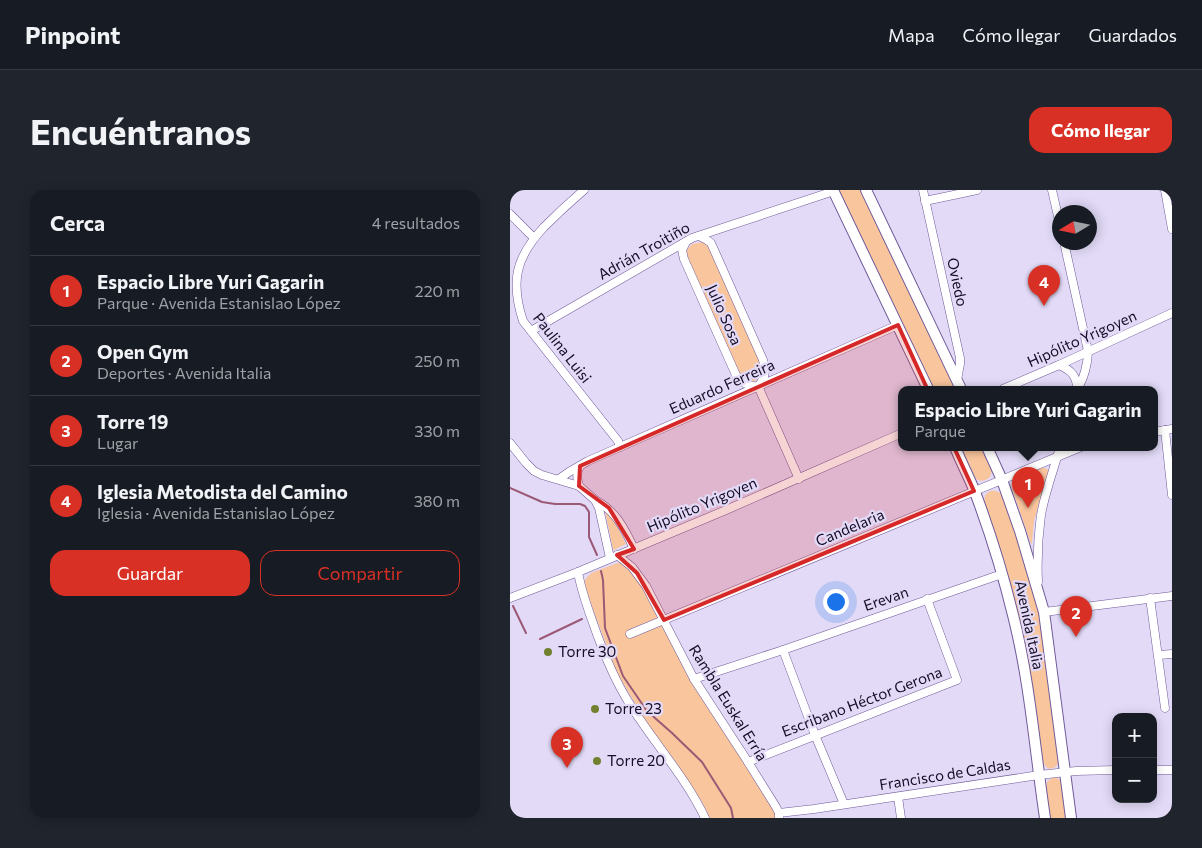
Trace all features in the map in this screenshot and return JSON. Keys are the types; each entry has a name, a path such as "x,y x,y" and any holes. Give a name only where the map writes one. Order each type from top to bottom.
{"main road":[{"path":"833,190 927,386"},
{"path":"866,190 959,385"},
{"name":"Avenida Italia","path":"957,451 974,491 1014,616 1045,818"},
{"name":"Avenida Italia","path":"989,451 1002,480 1020,531 1044,612 1071,818"}],"street":[{"name":"Paulina Luisi","path":"584,190 534,238 523,252 515,271 515,302 523,321 618,441 620,447"},
{"name":"Adrián Troitiño","path":"531,331 686,242 833,190"},
{"name":"Oviedo","path":"922,190 960,358 959,385"},
{"path":"925,201 978,190"},
{"path":"1052,190 1055,205"},
{"path":"1165,190 1172,229"},
{"path":"510,214 534,238"},
{"name":"Julio Sosa","path":"686,242 682,250 684,259 736,375 743,383 750,386 758,386 765,377 763,360 711,243 699,236"},
{"path":"1066,250 1088,351 1088,359 1079,386"},
{"name":"Hipólito Yrigoyen","path":"1010,386 1172,313"},
{"name":"Eduardo Ferreira","path":"559,479 580,466 620,447 898,324"},
{"path":"1059,365 1074,375 1077,386"},
{"path":"758,386 799,479"},
{"path":"1168,430 1172,495"},
{"name":"Hipólito Yrigoyen","path":"510,598 578,572 799,479 898,435"},
{"path":"510,443 534,471 579,486 595,500 609,508 624,528 634,548"},
{"path":"1038,591 1038,550 1041,515 1059,451"},
{"name":"Candelaria","path":"630,634 1071,451"},
{"path":"579,486 577,473 580,466"},
{"path":"595,500 613,557"},
{"name":"Rambla Euskal Erría","path":"613,557 632,567 646,586 694,679 748,762 779,816"},
{"path":"578,572 582,594 619,687 687,787 705,818"},
{"name":"Erevan","path":"694,679 1002,574"},
{"path":"1044,612 1172,596"},
{"path":"1150,598 1165,708"},
{"name":"Escribano Héctor Gerona","path":"748,762 957,680 928,599"},
{"path":"783,650 815,735 844,804"},
{"path":"1159,655 1172,654"},
{"name":"Francisco de Caldas","path":"779,816 1039,774 1112,770"},
{"path":"1157,770 1172,770"},
{"path":"898,796 901,818"}],"highlighted area":[{"path":"898,325 974,491 664,620 637,573 617,555 634,549 609,508 579,486 580,466"}],"shaded area":[{"path":"839,190 860,190 955,386 933,386"},
{"path":"703,242 711,250 763,368 761,378 749,382 741,380 686,254 692,244"},
{"path":"962,451 985,451 992,471 990,477 983,481 976,479"},
{"path":"1040,468 1045,468 1048,472 1034,521 1031,544 1011,484 1014,480"},
{"path":"990,491 998,492 1002,496 1019,543 1040,613 1059,761 1051,769 1043,762 1033,696 984,503 985,495"},
{"path":"605,511 614,521 626,544 614,550 613,549"},
{"path":"620,562 641,583 659,615 689,678 744,761 774,809 777,818 710,818 702,802 648,725 617,673 584,581 591,573"},
{"path":"1053,777 1059,779 1062,783 1067,818 1050,818 1046,787 1047,782"}],"waterway":[{"path":"510,488 542,502 580,504 585,506 589,512 589,537 597,555"},
{"path":"601,571 605,628 623,676 647,711 702,762 731,808 733,818"},
{"path":"513,606 526,633"},
{"path":"540,639 582,619"}],"place":[{"name":"Iglesia Metodista del Camino","path":"1044,306"},
{"name":"Espacio Libre Yuri Gagarin","path":"1028,508"},
{"name":"Open Gym","path":"1076,637"},
{"name":"Torre 30","path":"548,652"},
{"name":"Torre 23","path":"595,709"},
{"name":"Torre 20","path":"597,761"},
{"name":"Torre 19","path":"567,768"}]}
